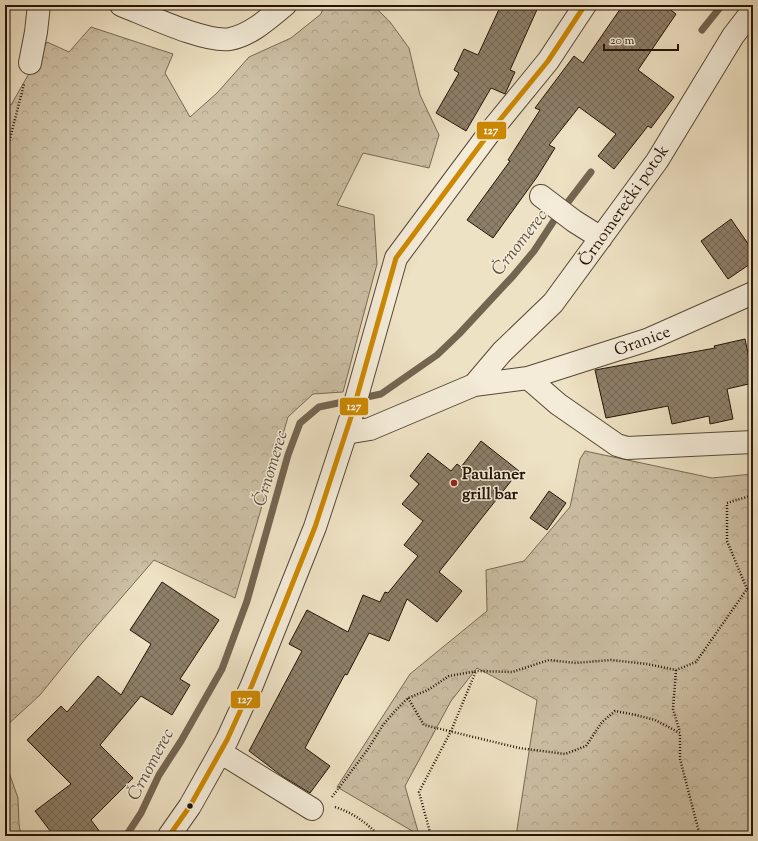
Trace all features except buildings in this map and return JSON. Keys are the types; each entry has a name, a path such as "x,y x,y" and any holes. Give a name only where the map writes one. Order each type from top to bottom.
{"street":[{"path":"30,63 39,5"},
{"path":"121,5 193,33 215,39 230,39 246,32 264,23 285,5"},
{"path":"169,836 190,806 220,752 252,685 312,534 349,424 396,258 490,132 548,61 585,5"},
{"name":"Črnomerečki potok","path":"474,385 502,352 553,303 657,161 734,36 753,10"},
{"path":"545,200 601,238"},
{"name":"Granice","path":"474,385 528,378 647,340 753,293"},
{"path":"528,378 558,404 617,445 627,448 753,442"},
{"path":"349,424 370,429 474,385"},
{"path":"220,752 320,806"}],"path":[{"path":"5,158 30,63"},
{"path":"747,589 727,541 727,503 753,495"},
{"path":"320,806 368,749 383,725 408,698 428,690 449,676 477,671 512,672 549,660 576,663 611,660 647,664 676,670 696,662 747,589 753,587"},
{"path":"676,670 673,709 680,733 680,759 700,836"},
{"path":"431,836 419,792 451,731 477,671"},
{"path":"408,698 424,725 520,748 565,754 586,746 602,722 615,711 655,720 680,733"},
{"path":"320,806 345,810 368,824 379,836"}],"green space":[{"path":"324,5 373,5 390,22 409,48 420,95 439,135 429,168 363,153 337,205 374,215 377,264 343,392 313,394 288,417 235,598 154,560 82,643 40,695 5,727 5,102 11,105 47,42 69,52 91,27 173,54 165,73 190,117 217,93 249,57 291,38 321,14"},
{"path":"585,451 712,478 753,474 753,836 516,836 537,700 477,668 451,701 405,786 419,835 337,787 410,674 487,611 486,570 524,561 570,507 580,459"},
{"path":"5,761 18,798 21,836 5,836"}],"waterway":[{"name":"Črnomerec","path":"702,30 722,5"},
{"name":"Črnomerec","path":"126,836 141,813 159,775 181,741 222,669 247,601 288,455 300,423 319,407 381,394 437,355 459,334 513,276 534,251 555,219 591,172"}],"transit line":[{"name":"127","path":"169,836 190,806 227,740 252,685 315,527 352,414 396,258 490,132 548,61 585,5"}],"place":[{"name":"Paulaner grill bar","path":"454,483"}]}
